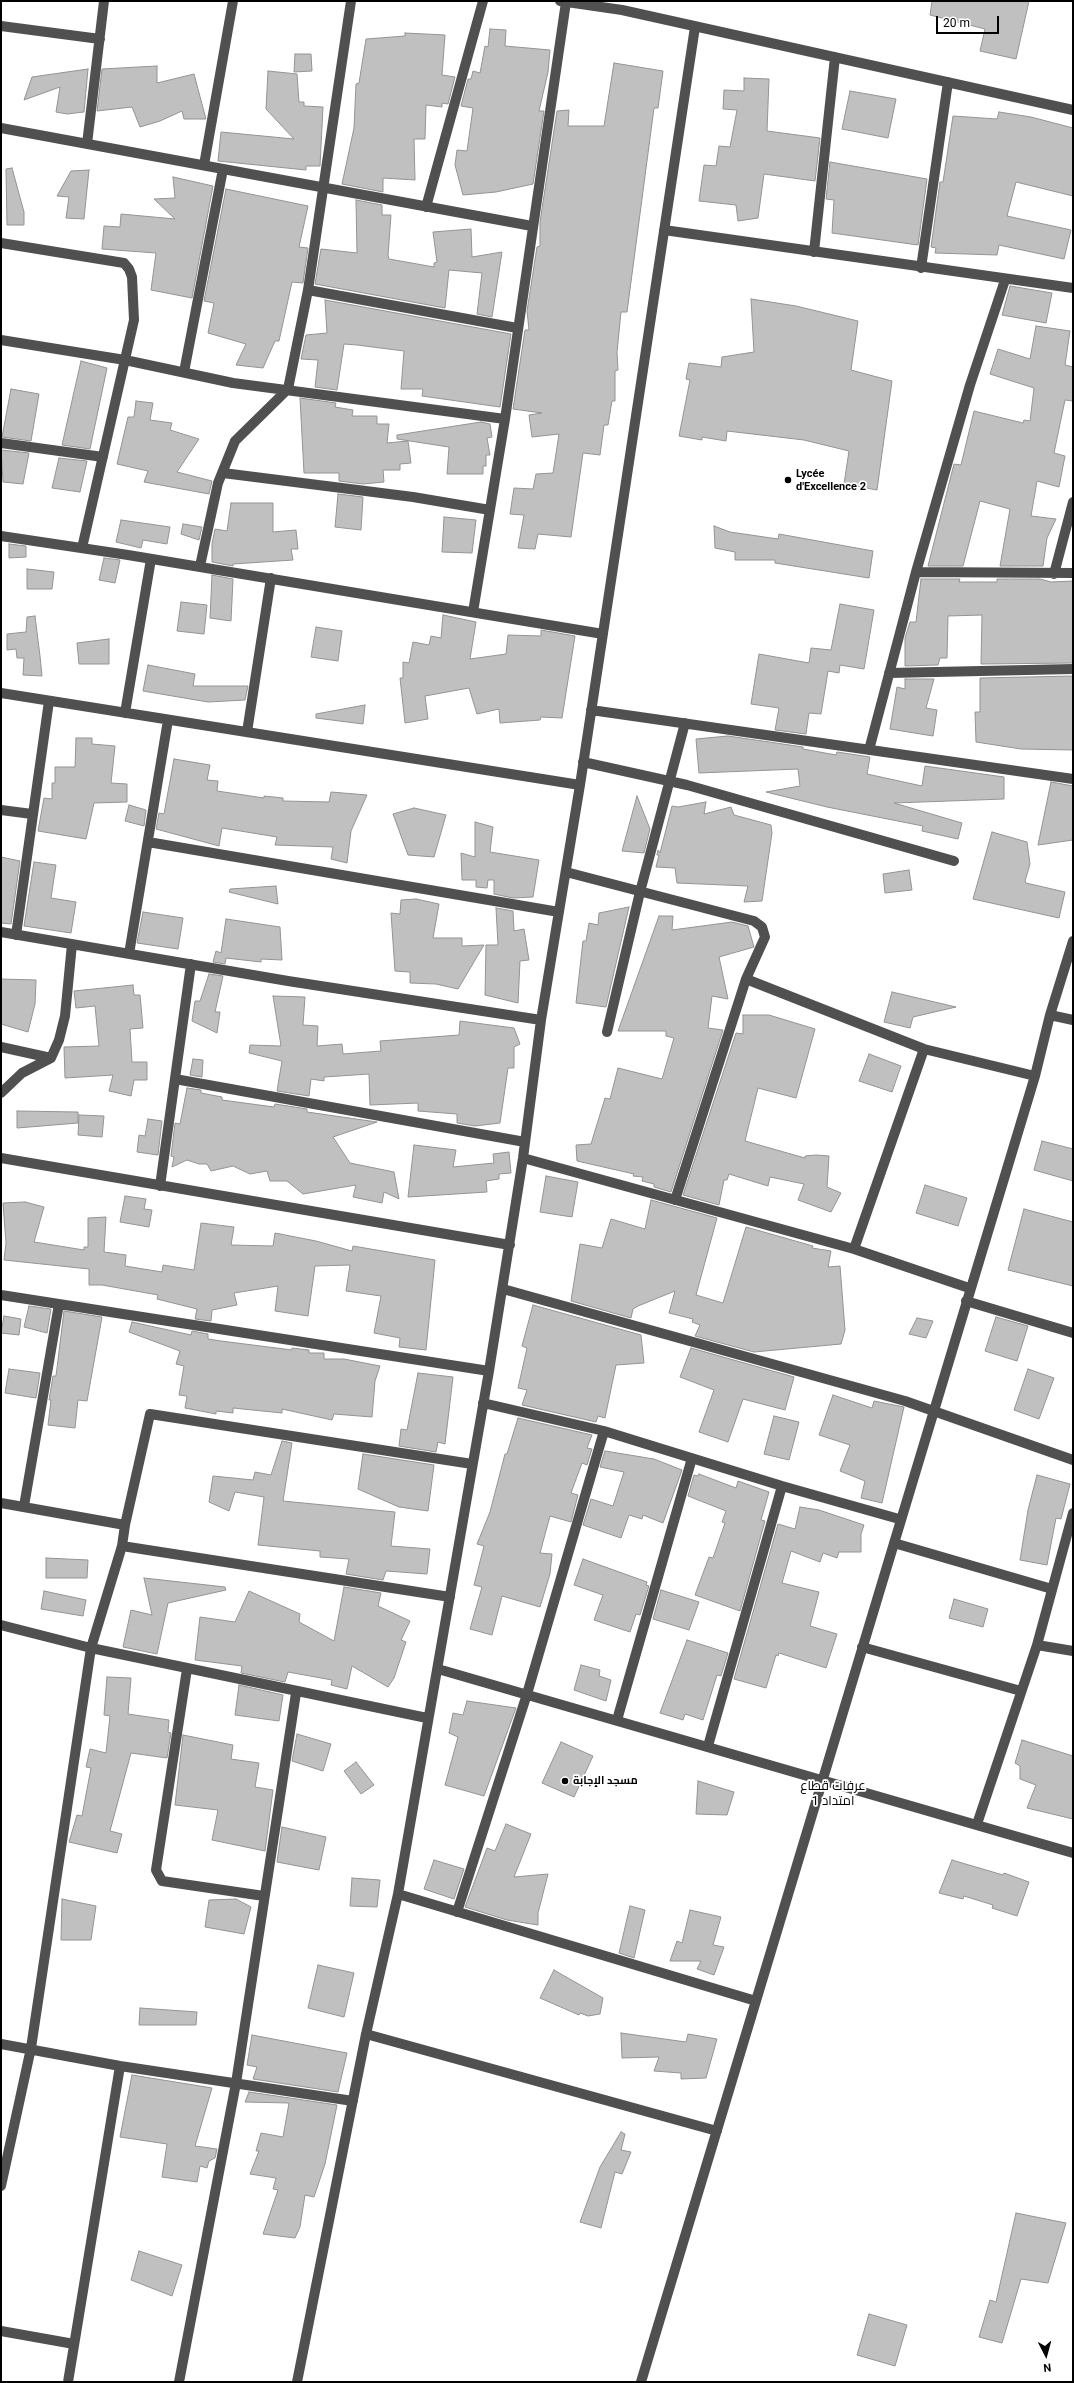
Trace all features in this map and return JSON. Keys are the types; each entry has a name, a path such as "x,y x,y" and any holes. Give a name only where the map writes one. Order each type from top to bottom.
{"street":[{"path":"87,144 104,1"},
{"path":"204,165 233,1"},
{"path":"200,566 218,483 224,473 235,441 288,389 308,290 351,1"},
{"path":"426,207 483,1"},
{"path":"473,612 505,419 563,1 623,5 695,27 1073,110"},
{"path":"1,26 100,39"},
{"path":"297,2382 366,2034 398,1894 427,1718 438,1669 489,1371 523,1158 541,1020 580,785 695,27"},
{"path":"814,252 835,57"},
{"path":"921,268 948,82"},
{"path":"1,128 532,226"},
{"path":"184,372 223,169"},
{"path":"664,230 1005,280 1073,288"},
{"path":"1,243 124,263 129,269 132,277 134,320 82,548"},
{"path":"869,750 916,572 970,385 1005,280"},
{"path":"308,290 517,328"},
{"path":"1,340 125,360 233,383 288,389 505,419"},
{"path":"1,443 103,456"},
{"path":"224,473 413,497 490,510"},
{"path":"1054,574 1073,502"},
{"path":"1,536 200,566 603,634"},
{"path":"125,713 151,559"},
{"path":"916,572 1073,573"},
{"path":"247,732 271,578"},
{"path":"889,673 1073,669"},
{"path":"1,693 580,785"},
{"path":"16,935 49,701"},
{"path":"591,710 1073,779"},
{"path":"129,954 168,720"},
{"path":"607,1032 640,892 685,723"},
{"path":"583,762 670,781 954,861"},
{"path":"1,810 32,814"},
{"path":"148,842 559,912"},
{"path":"566,872 754,922 762,927 765,937 746,979 675,1200"},
{"path":"1,932 541,1020"},
{"path":"641,2382 894,1543 969,1288 1035,1076 1050,1015 1073,941"},
{"path":"1,1093 22,1073 51,1058 59,1040 64,1016 72,944"},
{"path":"160,1186 191,964"},
{"path":"746,979 924,1049 1035,1076"},
{"path":"1050,1015 1073,1020"},
{"path":"1,1048 51,1058"},
{"path":"854,1250 924,1049"},
{"path":"175,1079 525,1142"},
{"path":"1,1158 510,1245"},
{"path":"523,1158 854,1250 969,1288"},
{"path":"502,1288 905,1401 1073,1460"},
{"path":"1,1295 489,1371"},
{"path":"966,1301 1072,1330"},
{"path":"24,1506 59,1304"},
{"path":"483,1403 604,1431 782,1486 900,1519"},
{"path":"1,2186 31,2048 91,1648 122,1546 125,1525 150,1414 472,1464"},
{"path":"457,1912 527,1694 604,1431"},
{"path":"617,1720 692,1458"},
{"path":"708,1746 782,1486"},
{"path":"1,1503 125,1525"},
{"path":"978,1824 1037,1645 1073,1514"},
{"path":"894,1543 1052,1588"},
{"path":"122,1546 450,1597"},
{"path":"1,1627 296,1693 427,1718"},
{"path":"1037,1645 1073,1651"},
{"path":"862,1647 1021,1691"},
{"path":"187,1669 156,1870 162,1881 264,1896"},
{"path":"438,1669 823,1778 1073,1853"},
{"path":"179,2382 236,2083 296,1693"},
{"path":"398,1894 756,2001"},
{"path":"366,2034 717,2131"},
{"path":"1,2044 31,2048 120,2066 353,2101"},
{"path":"68,2382 120,2066"},
{"path":"1,2331 74,2344"}],"building":[{"path":"932,1 1029,1 1016,59 980,51 985,29 930,15"},
{"path":"490,29 506,30 505,46 550,50 548,72 539,111 544,111 533,184 496,192 463,195 455,165 457,150 467,151 473,108 461,106 468,79 471,79 473,71 480,73 485,46 488,47"},
{"path":"405,33 445,35 442,75 455,77 448,104 442,103 442,107 426,105 425,139 414,139 415,180 383,178 383,192 342,184 354,128 356,84 359,83 366,39 405,36"},
{"path":"295,54 311,54 312,71 294,72"},
{"path":"614,63 663,71 658,108 654,108 627,312 621,312 617,352 618,370 615,371 615,401 612,401 608,425 604,425 600,455 583,453 571,537 538,534 535,549 518,548 524,515 510,514 514,488 533,489 536,474 553,473 559,434 532,437 529,415 542,413 513,409 525,330 529,330 527,311 537,247 540,246 540,222 557,111 569,110 568,126 604,126"},
{"path":"157,66 157,83 194,74 206,119 184,119 182,111 160,121 140,127 132,107 97,111 102,69"},
{"path":"88,69 84,112 67,114 56,112 60,87 24,100 32,77"},
{"path":"268,71 297,74 299,102 304,102 304,106 323,107 320,166 306,166 306,170 218,161 221,132 294,139 266,109"},
{"path":"744,78 769,79 767,131 820,138 815,181 764,174 758,218 738,221 736,205 699,201 704,165 716,166 719,146 730,147 737,110 723,109 724,90 744,91"},
{"path":"850,91 896,99 888,138 842,129"},
{"path":"999,112 1031,117 1073,128 1073,196 1016,182 1007,216 1071,230 1064,259 999,245 997,255 935,253 936,248 931,247 940,182 943,182 953,116 997,119"},
{"path":"830,162 927,179 918,245 832,233 834,200 826,199"},
{"path":"12,168 24,212 24,225 7,225 6,169"},
{"path":"89,170 84,219 66,218 69,197 57,196 71,171"},
{"path":"173,177 213,186 192,298 151,290 156,253 102,249 104,226 120,227 121,214 175,219 154,199 175,198"},
{"path":"226,189 308,206 299,247 308,248 303,283 292,282 279,341 275,341 263,368 236,365 246,344 208,333 214,303 204,301"},
{"path":"356,200 382,205 382,215 391,215 389,259 434,267 434,263 437,262 433,232 471,229 472,257 502,252 492,317 477,314 482,273 449,270 445,308 315,284 321,249 357,253"},
{"path":"1010,286 1052,293 1046,323 1002,315"},
{"path":"751,299 796,306 858,321 851,370 892,381 877,490 844,484 849,451 804,440 727,431 726,441 702,437 702,440 679,436 690,380 686,379 689,363 721,367 722,357 754,352"},
{"path":"325,300 511,334 500,407 422,396 423,389 401,389 404,351 357,345 344,344 337,390 315,387 318,360 301,359 306,335 327,333"},
{"path":"1036,326 1070,331 1065,365 1073,367 1073,401 1065,400 1054,453 1065,456 1059,487 1037,481 1031,516 1056,519 1047,538 1043,566 1000,566 1010,509 980,501 963,566 928,566 954,464 961,465 974,411 1023,423 1024,420 1030,421 1034,388 990,374 998,349 1030,359"},
{"path":"81,361 107,368 90,449 62,445"},
{"path":"11,389 39,394 31,441 2,437"},
{"path":"300,398 336,403 335,407 353,410 352,416 377,416 377,424 389,424 387,443 408,441 411,463 400,464 400,470 383,470 384,482 363,484 339,481 339,473 304,473"},
{"path":"136,401 153,403 150,420 172,423 170,430 199,439 177,472 212,481 209,494 144,482 148,471 117,464 128,417 134,417"},
{"path":"481,422 490,424 492,437 487,438 490,455 486,455 486,466 483,466 483,474 447,474 449,447 397,439 397,435"},
{"path":"1,450 29,453 23,484 3,482"},
{"path":"59,458 87,461 80,492 52,488"},
{"path":"338,494 363,497 361,530 335,527"},
{"path":"231,503 273,503 273,532 296,530 298,549 291,549 293,560 233,564 233,566 212,562 212,544 215,529 227,531"},
{"path":"444,517 476,520 472,553 442,552"},
{"path":"121,520 170,527 167,544 143,540 141,548 116,542"},
{"path":"183,524 202,527 199,540 181,534"},
{"path":"714,526 730,532 778,539 779,534 873,551 869,578 775,563 775,560 735,560 735,552 715,548"},
{"path":"9,544 26,546 26,557 9,558"},
{"path":"104,558 120,560 115,583 99,580"},
{"path":"27,569 54,572 52,589 27,589"},
{"path":"212,575 233,579 231,621 210,618"},
{"path":"921,579 960,579 959,582 997,582 997,579 1040,579 1051,582 1073,581 1073,663 981,664 982,615 948,616 947,658 940,658 938,665 905,666 905,638 910,622 916,622"},
{"path":"181,602 207,605 204,634 177,631"},
{"path":"840,604 874,610 864,669 840,665 839,673 828,671 821,714 809,713 806,734 775,730 779,708 751,704 759,654 809,663 811,648 831,650"},
{"path":"443,615 476,622 470,659 506,654 508,635 541,636 541,630 575,636 562,718 541,717 540,720 500,723 499,709 477,714 469,688 425,696 428,719 405,723 400,678 403,678 403,662 409,663 413,642 429,645 431,636 441,638"},
{"path":"35,616 42,676 23,675 24,658 17,658 16,649 7,650 7,634 26,632 27,617"},
{"path":"316,627 342,631 338,661 311,657"},
{"path":"109,639 109,664 79,664 77,643"},
{"path":"148,665 195,674 193,686 248,686 245,700 208,702 143,691"},
{"path":"1073,676 1073,750 1021,749 976,742 975,712 980,712 980,678"},
{"path":"905,679 934,679 926,708 937,710 933,736 890,729 897,687 905,689"},
{"path":"365,705 363,724 316,718 316,714"},
{"path":"728,736 803,747 803,749 836,755 837,752 870,757 867,774 922,786 925,766 1004,777 1004,799 894,803 962,823 958,839 922,831 923,826 827,807 766,792 800,786 798,769 699,773 696,739"},
{"path":"76,738 92,738 92,744 115,746 111,783 127,784 127,802 94,803 86,839 38,831 44,798 52,799 52,783 55,783 55,767 75,767"},
{"path":"174,759 210,765 207,780 218,781 217,791 264,798 264,796 283,798 283,801 329,802 331,792 367,795 351,831 347,863 331,859 333,847 275,845 277,837 222,828 219,846 156,829 159,813 164,814"},
{"path":"1051,782 1073,786 1073,840 1038,845"},
{"path":"637,796 650,829 644,853 622,851"},
{"path":"706,802 704,814 731,807 734,815 771,825 772,833 762,901 744,902 748,886 677,883 675,868 656,867 659,855 657,855 658,850 660,853 672,806 678,807"},
{"path":"129,805 146,810 144,826 125,821"},
{"path":"414,808 446,815 434,857 408,855 393,814"},
{"path":"475,822 493,827 490,852 539,860 533,897 513,898 494,894 494,880 488,880 487,888 476,887 476,880 462,880 461,853 475,857"},
{"path":"992,832 1027,842 1030,864 1025,881 1026,883 1065,892 1059,918 973,899"},
{"path":"1,857 20,861 11,924 1,923"},
{"path":"34,862 56,865 51,898 76,902 71,933 24,926"},
{"path":"909,870 912,890 885,893 883,874"},
{"path":"276,886 278,904 229,892 230,889"},
{"path":"416,899 439,904 433,938 462,938 462,946 484,945 458,989 436,984 410,983 410,972 395,971 391,913 400,914 401,900"},
{"path":"629,907 606,1007 576,1003 583,941 586,941 589,923 598,925 599,913"},
{"path":"496,908 513,911 514,931 524,929 529,960 520,961 518,1003 485,995 486,945 498,945"},
{"path":"143,912 183,918 178,949 137,943"},
{"path":"659,916 673,916 672,930 732,922 748,926 754,947 719,957 728,999 712,996 708,1028 723,1030 671,1192 654,1187 654,1184 642,1181 643,1177 633,1176 634,1174 577,1161 576,1145 591,1144 605,1098 610,1099 618,1068 662,1079 674,1038 666,1036 666,1031 618,1031"},
{"path":"226,919 280,927 282,960 261,959 261,962 226,958 225,964 213,962 216,951 221,953"},
{"path":"209,974 223,976 215,1012 220,1012 217,1033 192,1021 195,1001 200,1001"},
{"path":"1,979 36,980 35,1004 28,1032 1,1024"},
{"path":"133,985 134,995 140,995 143,1028 130,1029 132,1062 147,1062 147,1080 134,1080 131,1096 109,1091 113,1075 65,1078 64,1047 99,1046 95,1006 76,1008 74,991"},
{"path":"892,992 956,1007 913,1017 910,1028 884,1022"},
{"path":"273,996 305,997 303,1025 318,1026 317,1046 342,1044 343,1054 381,1051 380,1041 459,1035 460,1021 514,1028 520,1044 514,1047 514,1068 508,1068 500,1123 475,1126 457,1123 457,1114 418,1111 418,1103 370,1105 369,1074 324,1077 324,1081 311,1079 309,1096 277,1091 282,1061 249,1053 250,1045 281,1046"},
{"path":"743,1015 769,1015 815,1029 796,1098 758,1088 745,1141 805,1158 805,1156 816,1155 829,1156 827,1187 841,1193 831,1212 798,1200 804,1184 770,1177 768,1186 729,1174 727,1180 724,1180 719,1205 683,1195 736,1033 743,1034"},
{"path":"869,1054 901,1066 892,1092 859,1081"},
{"path":"193,1059 203,1060 202,1077 190,1075"},
{"path":"187,1088 201,1090 201,1093 222,1097 222,1100 274,1107 275,1104 307,1109 307,1112 377,1122 333,1137 350,1163 394,1172 399,1199 384,1192 382,1203 353,1197 356,1185 303,1194 287,1181 270,1181 267,1171 250,1174 233,1166 211,1171 207,1164 199,1164 187,1160 172,1167 174,1157 171,1156 175,1123 180,1124"},
{"path":"17,1111 78,1112 78,1123 17,1128"},
{"path":"79,1115 104,1116 102,1137 78,1135"},
{"path":"148,1119 162,1121 158,1155 137,1152 139,1135 145,1136"},
{"path":"1042,1141 1073,1149 1073,1181 1034,1170"},
{"path":"414,1145 456,1150 453,1167 494,1163 493,1154 509,1152 511,1173 499,1174 499,1179 486,1181 487,1192 408,1197"},
{"path":"546,1176 578,1182 572,1217 540,1212"},
{"path":"925,1185 967,1198 958,1226 916,1213"},
{"path":"125,1196 146,1199 144,1209 152,1210 149,1227 120,1222"},
{"path":"651,1200 717,1218 696,1295 723,1303 746,1227 813,1246 812,1248 831,1251 828,1267 840,1266 845,1330 841,1344 754,1352 695,1336 700,1325 692,1322 693,1319 669,1313 675,1291 633,1309 631,1318 571,1301 580,1244 602,1248 611,1219 645,1229"},
{"path":"25,1202 44,1207 34,1242 84,1250 84,1247 88,1247 88,1218 106,1217 104,1252 126,1255 125,1266 162,1272 163,1265 194,1270 201,1223 234,1227 231,1245 273,1246 275,1233 316,1241 352,1251 353,1246 435,1260 426,1350 399,1347 400,1338 374,1333 381,1296 346,1291 350,1265 315,1266 308,1316 275,1311 278,1286 234,1293 237,1305 212,1310 211,1321 195,1319 197,1309 157,1299 158,1295 102,1285 89,1285 89,1269 4,1260 6,1243 3,1203"},
{"path":"1024,1209 1073,1222 1073,1286 1008,1270"},
{"path":"533,1305 641,1335 644,1363 616,1365 605,1418 598,1416 596,1422 522,1405 527,1390 518,1388 527,1348 522,1346"},
{"path":"29,1306 51,1309 47,1333 24,1327"},
{"path":"64,1311 102,1317 87,1401 78,1400 75,1428 48,1425 51,1400 49,1400 53,1376 56,1376"},
{"path":"4,1316 21,1319 19,1335 1,1333"},
{"path":"996,1317 1028,1326 1017,1361 985,1351"},
{"path":"917,1318 933,1321 926,1338 909,1334"},
{"path":"132,1322 191,1335 192,1331 208,1334 208,1339 292,1350 292,1348 309,1350 309,1353 324,1353 324,1359 344,1359 380,1366 375,1381 372,1417 334,1414 332,1420 282,1409 282,1413 233,1408 233,1413 216,1411 216,1414 185,1408 187,1396 179,1395 184,1366 176,1364 180,1351 129,1332"},
{"path":"691,1348 794,1377 785,1410 743,1399 728,1442 699,1432 714,1390 680,1377"},
{"path":"9,1369 40,1373 36,1398 5,1393"},
{"path":"1028,1369 1054,1378 1039,1419 1014,1410"},
{"path":"418,1373 453,1377 445,1444 438,1442 436,1452 399,1446 401,1429 407,1430"},
{"path":"833,1395 872,1408 874,1401 904,1407 882,1503 861,1498 865,1481 840,1471 850,1445 819,1435"},
{"path":"774,1416 799,1422 789,1460 764,1454"},
{"path":"518,1418 592,1435 587,1448 592,1449 587,1465 582,1463 571,1493 578,1495 571,1522 550,1516 540,1553 552,1554 550,1574 540,1607 502,1596 492,1635 470,1629 482,1587 474,1585 484,1546 477,1544 490,1512 505,1454 507,1454"},
{"path":"282,1441 292,1443 283,1501 395,1512 391,1546 430,1549 427,1574 386,1571 383,1580 346,1574 349,1559 320,1557 320,1551 258,1545 264,1497 235,1492 229,1511 209,1502 213,1476 253,1480 255,1472 271,1475"},
{"path":"605,1451 654,1459 682,1470 663,1523 643,1515 642,1519 629,1515 621,1538 583,1525 591,1499 613,1506 624,1472 600,1467"},
{"path":"363,1454 434,1465 428,1511 399,1507 358,1489"},
{"path":"699,1474 736,1488 738,1481 769,1492 761,1520 765,1521 740,1611 695,1595 709,1557 713,1558 725,1523 722,1522 726,1511 688,1496 694,1475 698,1476"},
{"path":"1037,1475 1070,1484 1061,1519 1056,1518 1047,1565 1020,1560 1028,1510"},
{"path":"800,1507 819,1510 864,1525 861,1534 861,1552 839,1552 837,1558 823,1553 820,1562 791,1551 782,1583 819,1592 810,1626 837,1634 826,1668 779,1653 778,1656 776,1655 766,1688 734,1679 778,1524 795,1529"},
{"path":"46,1558 88,1560 87,1578 46,1578"},
{"path":"583,1559 647,1582 646,1585 649,1586 640,1615 636,1614 630,1632 594,1620 603,1595 574,1585"},
{"path":"144,1578 225,1587 226,1590 168,1603 157,1654 123,1647 131,1610 152,1615"},
{"path":"344,1587 381,1593 378,1606 410,1621 401,1640 406,1642 394,1678 388,1687 352,1666 347,1689 331,1685 332,1680 288,1672 285,1682 241,1673 242,1666 195,1660 200,1617 235,1622 249,1591 300,1614 299,1622 334,1641"},
{"path":"661,1590 699,1602 689,1630 653,1619"},
{"path":"44,1591 86,1600 83,1616 41,1609"},
{"path":"954,1599 988,1609 983,1627 949,1618"},
{"path":"687,1640 728,1653 721,1676 717,1675 703,1720 685,1714 683,1720 660,1713"},
{"path":"581,1665 600,1670 599,1676 611,1680 606,1701 574,1690"},
{"path":"107,1677 131,1678 128,1714 169,1720 168,1732 171,1733 167,1758 131,1753 110,1831 122,1834 117,1853 69,1842 77,1815 82,1816 91,1768 86,1767 90,1749 106,1753 110,1716 104,1715"},
{"path":"239,1685 283,1695 279,1721 235,1715"},
{"path":"467,1701 516,1708 484,1796 445,1785 458,1737 449,1733 453,1713 463,1715"},
{"path":"297,1734 331,1744 323,1771 292,1761"},
{"path":"183,1735 233,1745 231,1759 259,1763 255,1787 273,1790 265,1851 212,1840 218,1810 175,1805"},
{"path":"1022,1740 1073,1756 1073,1819 1027,1808 1036,1785 1020,1779 1020,1766 1015,1763"},
{"path":"561,1742 593,1756 574,1797 542,1783"},
{"path":"356,1762 374,1785 361,1794 344,1771"},
{"path":"698,1781 734,1792 727,1815 696,1814"},
{"path":"506,1824 531,1834 514,1877 548,1874 538,1913 538,1925 507,1920 465,1907 487,1848 495,1851"},
{"path":"282,1827 326,1837 319,1870 277,1862"},
{"path":"434,1860 464,1869 454,1899 424,1889"},
{"path":"952,1860 1003,1875 1004,1873 1029,1882 1017,1916 992,1908 993,1905 964,1896 963,1899 939,1893"},
{"path":"352,1878 380,1880 377,1907 350,1906"},
{"path":"62,1899 96,1906 91,1940 61,1940"},
{"path":"236,1899 251,1907 244,1934 205,1927 209,1900"},
{"path":"630,1906 645,1910 634,1958 619,1953"},
{"path":"690,1910 721,1917 713,1945 724,1947 714,1975 697,1969 701,1961 670,1961 677,1941 682,1943"},
{"path":"318,1965 354,1973 344,2017 308,2008"},
{"path":"554,1970 603,1998 600,2014 588,2016 580,2013 579,2015 540,1998"},
{"path":"140,2008 197,2012 196,2025 139,2025"},
{"path":"621,2033 686,2042 688,2034 717,2039 706,2078 681,2079 681,2073 654,2071 659,2057 622,2058"},
{"path":"252,2035 347,2053 338,2092 253,2079 257,2067 247,2065"},
{"path":"132,2075 212,2088 195,2146 217,2149 215,2158 209,2161 207,2168 200,2166 197,2182 162,2177 167,2144 120,2137"},
{"path":"249,2092 337,2105 325,2164 314,2197 305,2195 300,2227 295,2238 263,2234 278,2190 273,2189 276,2178 250,2174 259,2151 256,2151 261,2133 283,2137 289,2103 245,2102"},
{"path":"621,2132 625,2134 621,2150 631,2152 622,2174 615,2172 601,2228 580,2222 600,2167"},
{"path":"1016,2213 1066,2223 1048,2283 1021,2279 1002,2343 979,2337 990,2300 996,2302"},
{"path":"139,2251 182,2265 172,2296 131,2280"},
{"path":"869,2314 907,2325 895,2366 857,2355"}],"place":[{"name":"Lycée d'Excellence 2","path":"788,480"},
{"name":"مسجد الإجابة","path":"565,1781"}],"district":[{"name":"عرفات قطاع 1 امتداد","path":"833,1794"}]}
